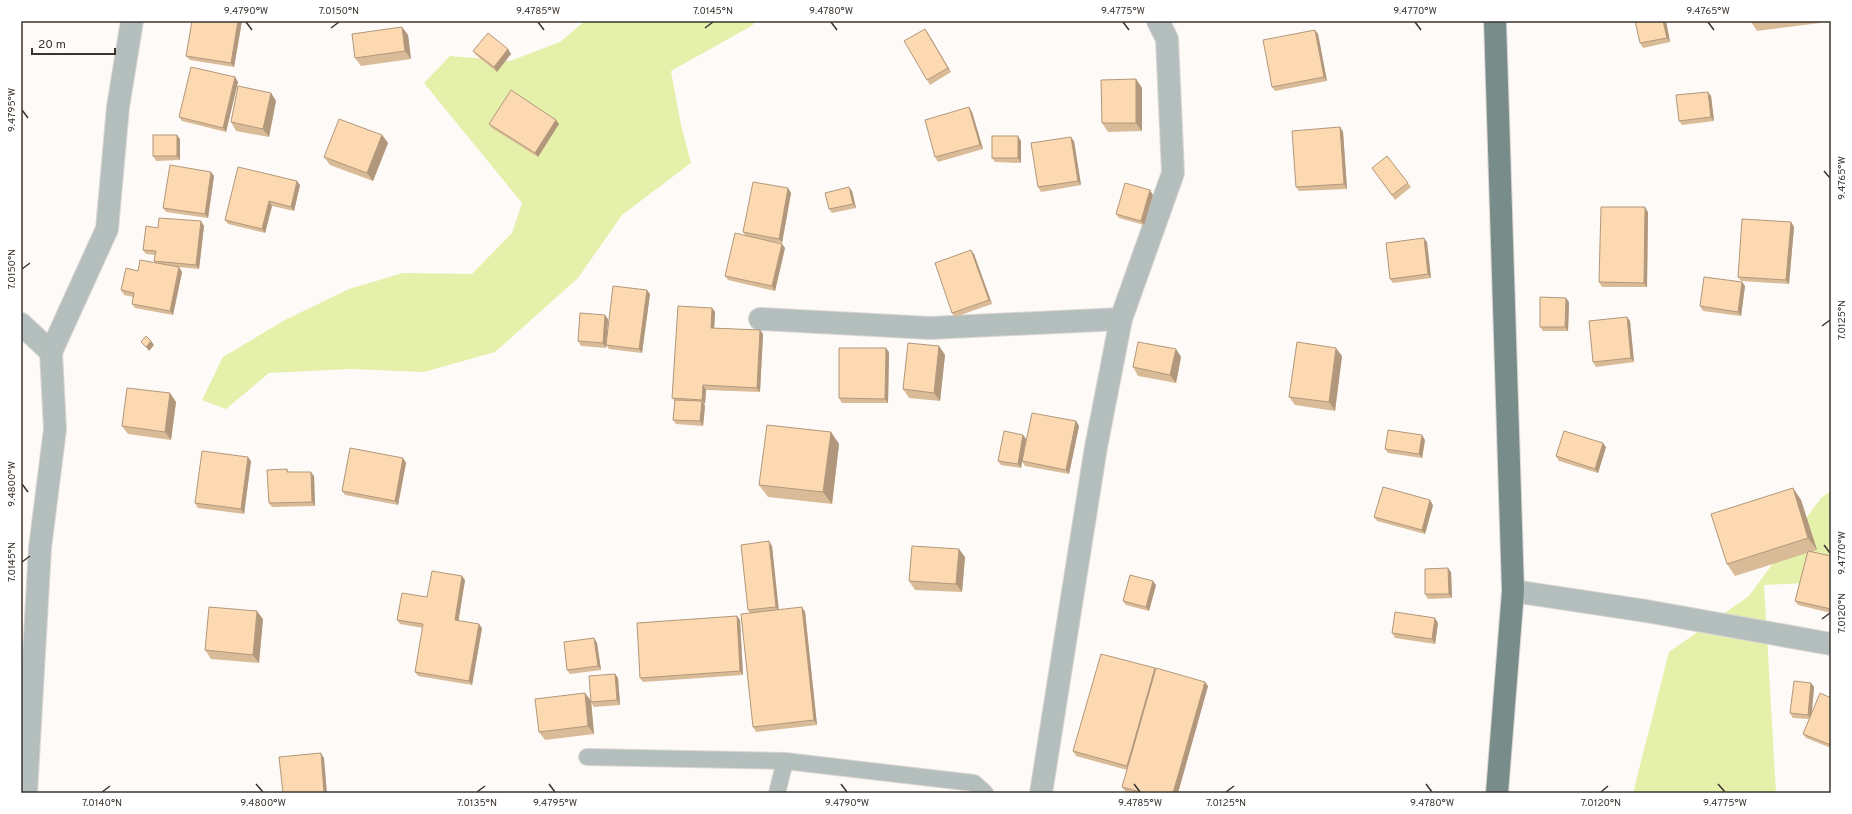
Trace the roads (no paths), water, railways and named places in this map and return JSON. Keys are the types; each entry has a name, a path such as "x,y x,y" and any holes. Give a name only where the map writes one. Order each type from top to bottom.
{"main road":[{"path":"1495,21 1513,591 1497,793"}],"street":[{"path":"26,793 40,548 55,429 51,352 107,229 118,108 132,21"},
{"path":"1041,793 1096,447 1121,319 1173,173 1167,39 1158,21"},
{"path":"760,319 930,328 1121,319"},
{"path":"21,324 51,352"},
{"path":"1513,591 1646,611 1831,644"}],"lane":[{"path":"587,757 785,761 974,783 985,793"},
{"path":"777,793 785,761"}]}
